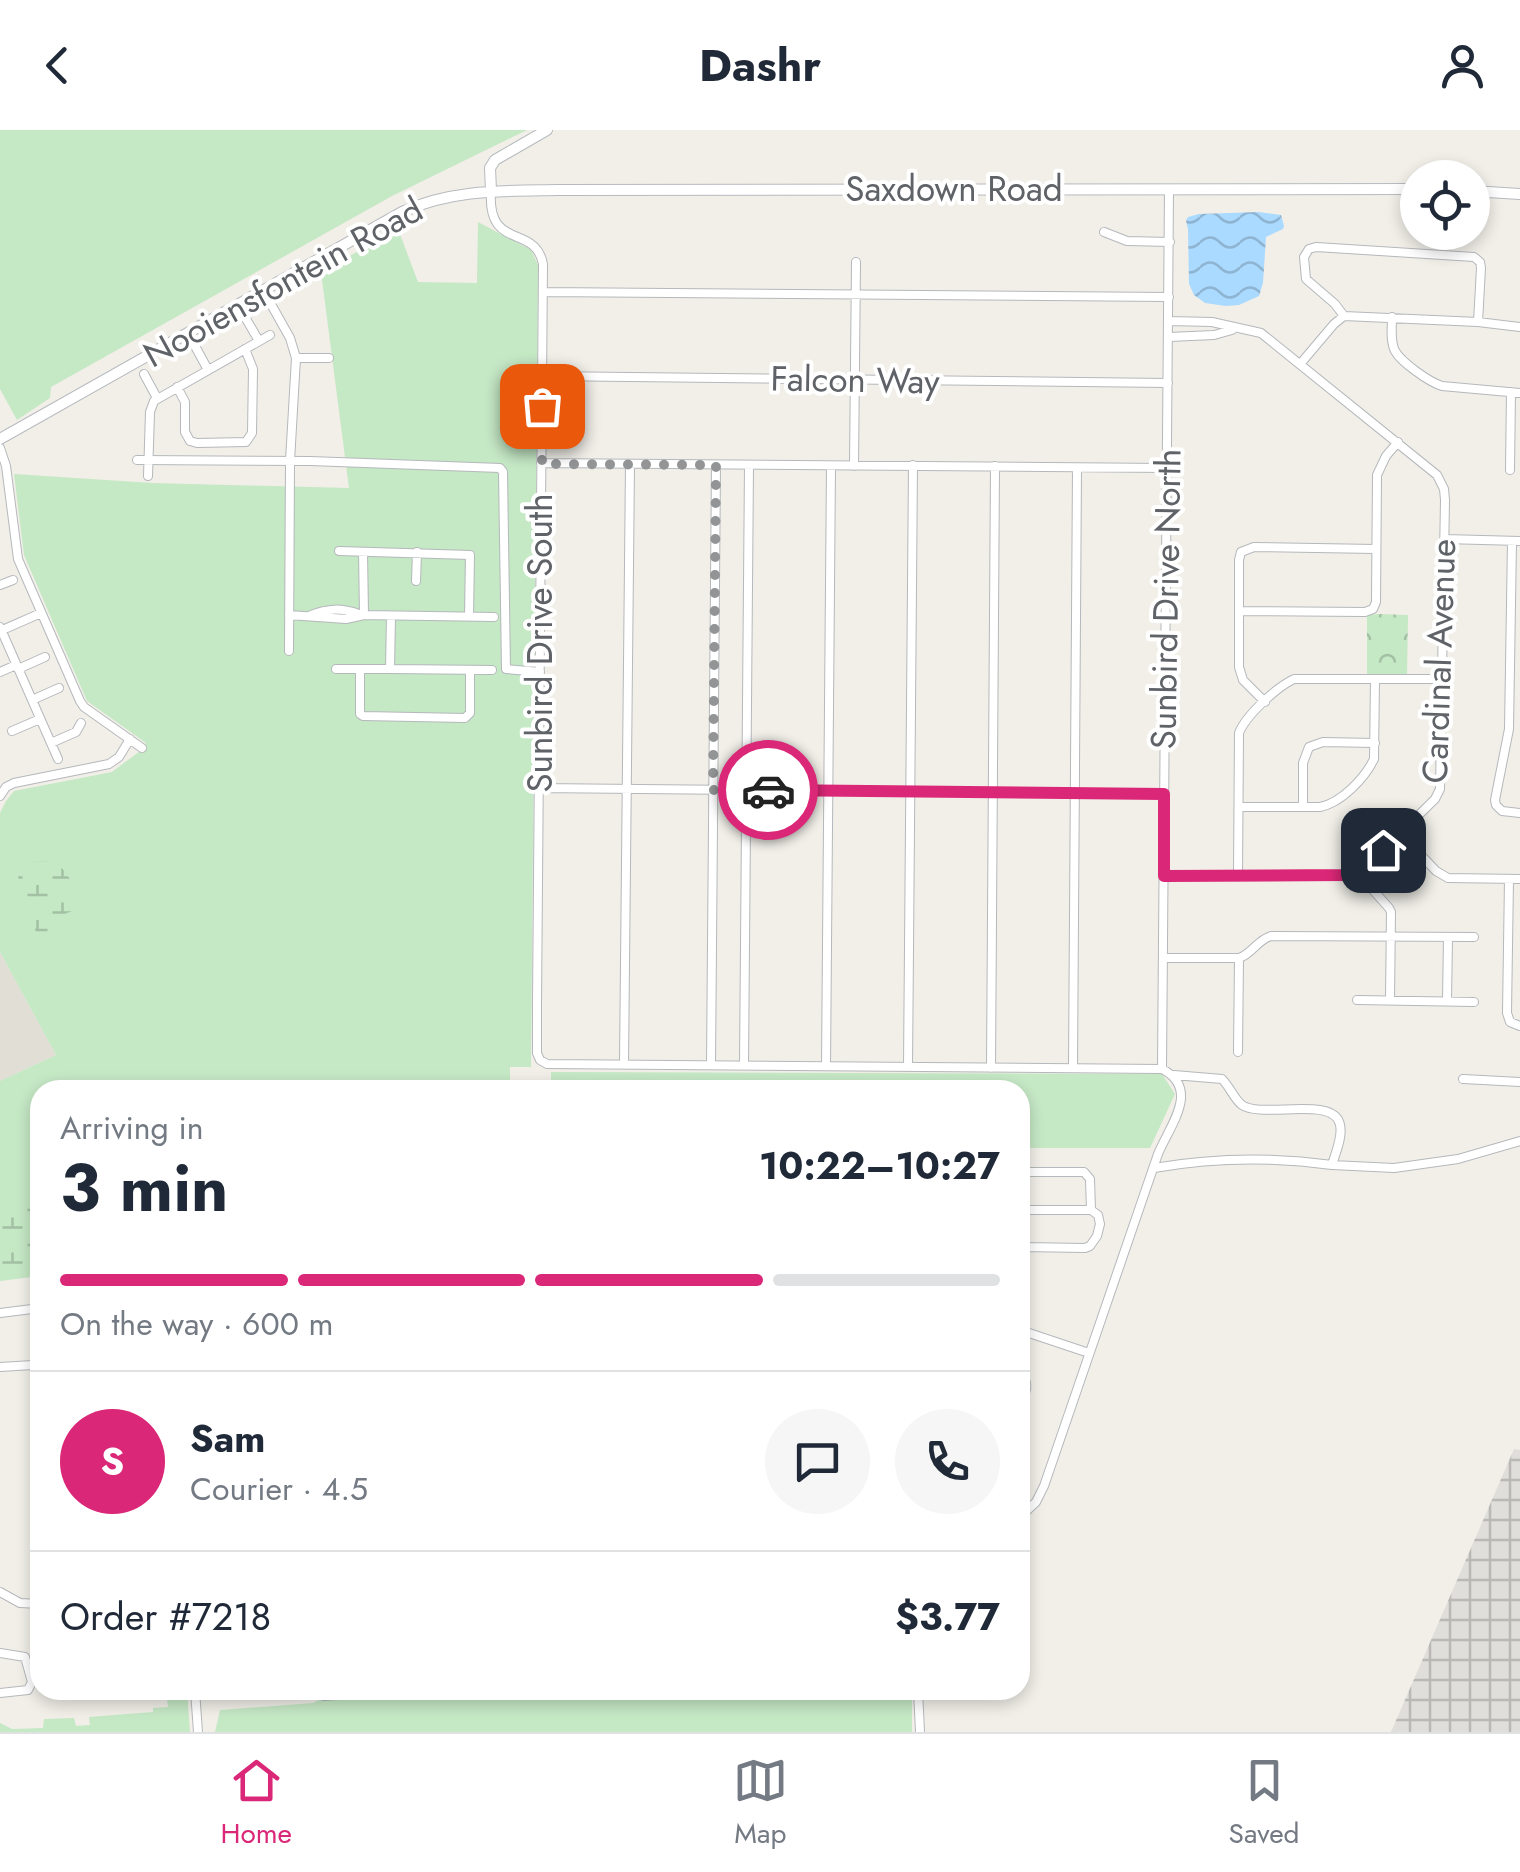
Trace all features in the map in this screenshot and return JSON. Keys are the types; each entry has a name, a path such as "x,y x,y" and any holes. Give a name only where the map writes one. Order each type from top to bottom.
{"street":[{"path":"490,191 490,168 495,160 547,130"},
{"name":"Sunbird Drive North","path":"1162,1069 1169,188"},
{"name":"Saxdown Road","path":"490,191 1400,189"},
{"name":"Nooiensfontein Road","path":"0,439 412,208 441,198 490,191"},
{"name":"Sunbird Drive South","path":"490,191 496,224 532,244 541,254 544,292 538,1056 546,1064 624,1064"},
{"path":"1490,192 1520,194"},
{"path":"1104,232 1127,241 1170,242"},
{"path":"1344,316 1304,277 1304,257 1311,248 1474,257 1481,268 1478,322"},
{"path":"854,466 856,262"},
{"path":"263,290 290,338 296,358 290,461 289,650"},
{"path":"544,292 1169,297"},
{"path":"1301,364 1344,316 1520,327"},
{"path":"245,317 259,342"},
{"path":"1392,317 1396,353 1432,382 1515,393 1510,470"},
{"name":"Cardinal Avenue","path":"1169,321 1212,322 1261,333 1432,470 1441,482 1445,500 1440,788 1435,799 1359,871"},
{"path":"1168,337 1214,335 1236,329"},
{"path":"148,476 150,408 157,398 270,335"},
{"path":"195,346 208,370"},
{"path":"178,387 185,402 185,432 190,440 246,442 252,433 254,369 245,349"},
{"path":"296,358 330,358"},
{"path":"144,374 157,398"},
{"name":"Falcon Way","path":"542,376 1168,383"},
{"path":"1239,611 1370,610 1375,606 1377,475 1398,442"},
{"path":"0,448 7,470 18,558 81,704 142,748"},
{"path":"136,460 500,468 504,472 506,669 540,672"},
{"path":"542,464 1168,468"},
{"path":"630,464 624,1064 1162,1069 1174,1075 1222,1080 1241,1104 1251,1109 1313,1109 1334,1115 1341,1130 1332,1165"},
{"path":"710,1065 716,465"},
{"path":"744,1066 749,465"},
{"path":"908,1067 914,465"},
{"path":"826,1066 831,466"},
{"path":"990,1068 995,466"},
{"path":"1073,1068 1077,468"},
{"path":"1444,539 1516,541 1508,744 1495,800 1502,812 1520,813"},
{"path":"1264,702 1240,674 1242,552 1248,547 1376,549"},
{"path":"339,551 470,554 469,616"},
{"path":"363,552 364,616"},
{"path":"416,581 417,552"},
{"path":"0,585 13,580"},
{"path":"41,613 0,630 58,760"},
{"path":"289,615 346,619 494,616"},
{"path":"390,669 391,616"},
{"path":"0,672 45,656"},
{"path":"336,669 492,670"},
{"path":"360,669 360,714 448,718 465,718 470,714 470,670"},
{"path":"1238,874 1240,732 1243,723 1264,702 1294,678 1443,679"},
{"path":"1239,806 1326,807 1339,799 1374,759 1375,678"},
{"path":"32,700 60,688"},
{"path":"12,731 40,719"},
{"path":"51,743 76,732 81,723"},
{"path":"0,796 17,782 109,764 130,739"},
{"path":"1303,807 1303,763 1309,747 1323,742 1375,743"},
{"path":"540,788 1164,794"},
{"path":"1400,833 1448,878 1520,879"},
{"path":"1164,876 1345,875 1359,871 1390,908 1390,1000"},
{"path":"1509,879 1507,1014 1510,1022 1520,1026"},
{"path":"1163,958 1244,957 1270,936 1474,937"},
{"path":"1447,1001 1448,937"},
{"path":"1238,1052 1239,958"},
{"path":"1357,1000 1474,1002"},
{"path":"1030,1508 1044,1486 1158,1154 1181,1102 1182,1090 1174,1075"},
{"path":"1463,1079 1520,1082"},
{"path":"1154,1168 1272,1160 1394,1168 1458,1159 1520,1142"},
{"path":"1030,1172 1084,1172 1090,1179 1091,1210"},
{"path":"1030,1210 1091,1210 1098,1215 1100,1224 1097,1236 1086,1248 1030,1247"},
{"path":"0,1313 30,1309"},
{"path":"1030,1333 1088,1353"},
{"path":"0,1367 30,1365"},
{"path":"0,1592 20,1603 30,1604"},
{"path":"0,1652 26,1658 30,1674"},
{"path":"0,1694 28,1690 30,1686"},
{"path":"196,1700 198,1732"},
{"path":"918,1700 920,1732"}],"shaded area":[{"path":"0,952 56,1055 0,1081"},
{"path":"1514,1449 1520,1450 1520,1732 1391,1732"}],"green space":[{"path":"0,130 527,130 392,196 51,387 50,398 17,420 0,389"},
{"path":"478,222 531,250 538,265 531,1067 510,1067 510,1080 30,1080 30,1277 0,1281 0,1081 56,1055 0,952 0,813 14,791 112,772 146,743 87,701 24,555 14,474 152,483 349,488 321,272 398,229 418,282 477,283"},
{"path":"1367,615 1408,615 1407,675 1367,674"},
{"path":"52,861 71,881 77,909 62,915 47,937 36,932 17,870 27,862"},
{"path":"551,1072 1162,1074 1175,1094 1150,1148 1030,1148 1030,1080 551,1080"},
{"path":"30,1198 30,1272 0,1265 0,1211"},
{"path":"167,1700 188,1700 190,1732 0,1732 0,1723 12,1729 43,1728 44,1719 74,1718 76,1726 90,1725 89,1717 153,1712 153,1708 168,1707"},
{"path":"912,1700 912,1732 215,1732 220,1710 313,1703"}],"water":[{"path":"1258,212 1281,215 1284,226 1266,237 1259,296 1239,305 1205,303 1194,295 1189,284 1188,217"}],"way so far":[{"path":"542,406 542,464 716,465 713,790 768,790"}],"route":[{"path":"768,790 1164,794 1164,876 1345,875 1366,867 1383,850"}]}
